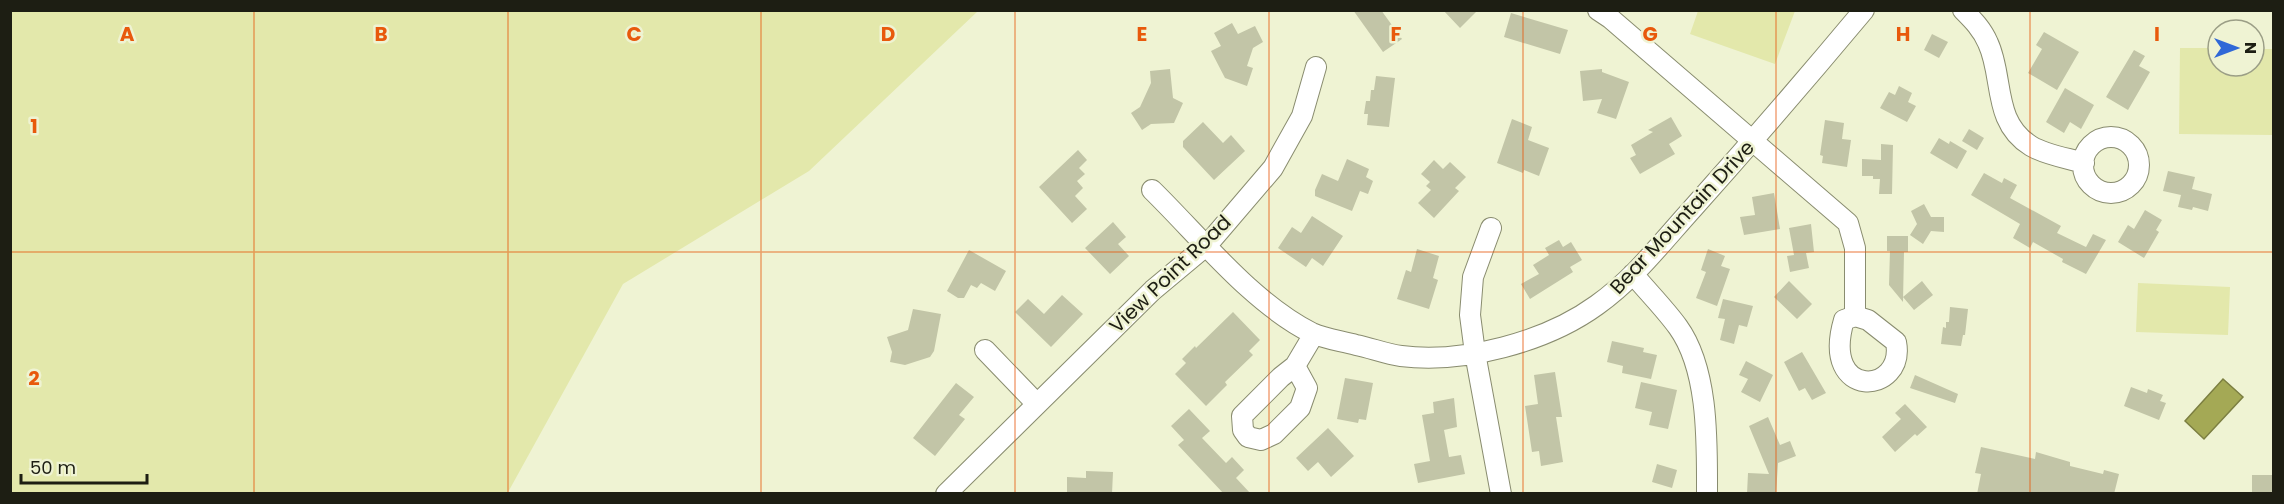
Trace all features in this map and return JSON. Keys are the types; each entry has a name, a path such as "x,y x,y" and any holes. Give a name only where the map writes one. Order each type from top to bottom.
{"street":[{"path":"1598,10 1848,223 1855,248 1855,316"},
{"name":"Bear Mountain Drive","path":"1152,190 1249,288 1280,313 1314,334 1400,356 1437,358 1475,353 1530,339 1567,324 1597,305 1633,274 1752,142 1864,10"},
{"path":"1963,10 1977,23 1988,43 2001,105 2011,126 2033,147 2084,163"},
{"name":"View Point Road","path":"946,494 1153,290 1207,245 1273,168 1302,116 1316,67"},
{"path":"1491,228 1473,277 1470,315 1501,494"},
{"path":"1633,274 1679,328 1693,359 1704,403 1707,437 1707,494"},
{"path":"1295,366 1314,334"},
{"path":"985,350 1036,403"}],"shaded area":[{"path":"1698,10 1795,11 1775,64 1690,34"},
{"path":"10,11 978,11 809,171 623,284 507,494 11,493"},
{"path":"2180,48 2206,48 2206,78 2266,78 2266,49 2273,49 2272,135 2179,134"},
{"path":"2138,283 2230,287 2228,335 2136,332"},
{"path":"2223,379 2243,397 2204,439 2185,421"}],"building":[{"path":"1353,10 1381,10 1402,39 1383,52"},
{"path":"1443,10 1478,10 1460,28"},
{"path":"1511,13 1568,30 1560,54 1504,37"},
{"path":"1232,23 1238,34 1255,26 1263,42 1253,48 1247,66 1253,68 1247,86 1225,78 1211,51 1221,46 1214,33"},
{"path":"2044,32 2079,52 2057,90 2028,73 2042,49 2036,45"},
{"path":"1932,34 1948,42 1939,58 1924,50"},
{"path":"2134,50 2145,56 2139,66 2150,72 2128,110 2106,97"},
{"path":"1170,69 1173,98 1183,103 1174,123 1151,124 1142,130 1131,113 1140,107 1151,83 1150,71"},
{"path":"1602,69 1602,72 1629,82 1616,119 1597,113 1602,99 1583,101 1580,71"},
{"path":"1376,76 1395,78 1389,127 1367,125 1368,114 1364,114 1366,101 1370,101 1371,90 1374,90"},
{"path":"1899,86 1912,93 1908,102 1916,106 1907,122 1880,108 1889,92 1895,95"},
{"path":"2065,88 2094,105 2081,129 2070,122 2064,133 2046,122"},
{"path":"1671,117 1682,136 1669,144 1675,154 1640,174 1630,158 1636,155 1631,145 1653,132 1648,130"},
{"path":"1512,119 1532,127 1528,140 1549,148 1539,176 1524,170 1523,173 1497,163"},
{"path":"1825,120 1844,123 1842,139 1851,140 1847,167 1822,163 1823,156 1820,155"},
{"path":"1203,122 1223,143 1231,135 1245,151 1214,180 1183,147 1183,141"},
{"path":"1969,129 1984,138 1977,150 1962,141"},
{"path":"1939,138 1949,144 1950,141 1967,151 1957,169 1930,153"},
{"path":"1881,144 1893,145 1892,194 1879,194 1880,179 1873,179 1873,176 1862,176 1862,159 1881,160"},
{"path":"1078,150 1087,160 1079,168 1085,174 1077,181 1083,188 1075,196 1087,209 1072,223 1039,187"},
{"path":"1347,159 1369,169 1366,177 1373,181 1368,194 1360,191 1352,211 1315,196 1315,190 1322,174 1338,181"},
{"path":"1434,160 1443,169 1450,162 1466,177 1455,188 1459,191 1434,218 1418,203 1431,190 1426,186 1430,182 1421,174"},
{"path":"2168,171 2195,177 2192,189 2212,194 2208,211 2193,207 2192,210 2178,207 2181,195 2163,191"},
{"path":"1984,173 2002,183 2004,178 2017,185 2010,198 2061,226 2057,233 2086,247 2093,234 2106,240 2086,274 2062,262 2063,259 2033,242 2030,248 2013,238 2020,224 1971,195"},
{"path":"1774,193 1780,229 1744,235 1740,217 1755,215 1752,197"},
{"path":"1924,204 1931,217 1944,217 1944,232 1931,231 1923,244 1910,235 1917,224 1911,211"},
{"path":"2145,210 2162,220 2156,230 2159,232 2144,258 2118,242 2128,225 2134,229"},
{"path":"1312,216 1343,236 1323,266 1312,258 1306,267 1278,248 1292,227 1301,233"},
{"path":"1113,222 1126,237 1118,244 1129,256 1110,274 1085,248"},
{"path":"1811,224 1814,252 1806,253 1809,268 1790,272 1787,256 1794,255 1789,228"},
{"path":"1887,236 1908,236 1908,252 1904,252 1903,302 1889,285 1890,251 1887,251"},
{"path":"1559,240 1563,247 1571,242 1582,260 1570,267 1573,272 1530,299 1521,284 1539,274 1533,265 1549,255 1545,248"},
{"path":"1417,249 1439,256 1433,278 1438,280 1429,309 1397,299 1406,270 1411,272"},
{"path":"1708,249 1725,256 1721,266 1730,269 1717,306 1696,298 1706,272 1701,270"},
{"path":"969,250 1006,271 995,291 981,283 977,288 971,285 964,298 958,298 947,291"},
{"path":"1789,281 1812,304 1797,319 1774,297"},
{"path":"1922,281 1933,295 1914,310 1903,297"},
{"path":"1062,295 1083,314 1051,347 1015,312 1028,299 1044,314"},
{"path":"1723,299 1753,306 1747,327 1739,325 1734,344 1720,340 1725,319 1718,318"},
{"path":"1950,307 1968,309 1965,335 1963,335 1961,346 1941,344 1943,327 1946,328 1946,322 1949,322"},
{"path":"913,309 941,314 934,351 930,357 905,365 890,362 892,352 887,337 908,330"},
{"path":"1233,312 1260,340 1249,351 1253,355 1225,382 1227,385 1206,406 1175,374 1186,363 1182,359"},
{"path":"1612,341 1644,348 1643,352 1657,355 1651,379 1622,373 1623,366 1607,362"},
{"path":"1802,352 1826,393 1812,400 1805,388 1799,391 1784,362"},
{"path":"1746,361 1773,375 1760,402 1741,392 1748,379 1739,375"},
{"path":"1555,372 1562,417 1556,417 1563,462 1541,466 1539,451 1532,452 1525,406 1538,404 1534,375"},
{"path":"1915,375 1958,394 1955,403 1910,388"},
{"path":"1345,378 1373,383 1366,420 1359,419 1358,423 1337,419"},
{"path":"1641,382 1677,390 1668,429 1649,425 1652,412 1635,408"},
{"path":"956,383 974,397 959,415 965,419 935,456 913,438"},
{"path":"2131,387 2147,393 2148,389 2163,395 2160,401 2166,403 2159,420 2124,406"},
{"path":"1454,398 1457,427 1444,430 1449,457 1461,455 1465,474 1418,483 1414,464 1430,461 1422,415 1434,413 1433,402"},
{"path":"1905,404 1927,427 1917,436 1915,434 1895,452 1882,437 1901,419 1895,413"},
{"path":"1189,409 1210,431 1202,438 1226,463 1232,457 1244,470 1236,478 1251,494 1224,494 1178,445 1184,440 1171,426"},
{"path":"1768,417 1780,445 1790,441 1796,456 1778,463 1776,494 1747,494 1748,473 1769,474 1749,426"},
{"path":"1328,428 1354,456 1331,477 1318,462 1308,471 1296,458"},
{"path":"1981,447 2035,459 2036,452 2070,462 2070,466 2103,474 2104,470 2119,474 2114,494 1977,494 1981,474 1975,473"},
{"path":"1657,464 1677,470 1672,488 1652,482"},
{"path":"1086,471 1113,472 1112,494 1067,494 1067,477 1086,478"},
{"path":"2252,475 2274,475 2274,494 2252,494"}]}
